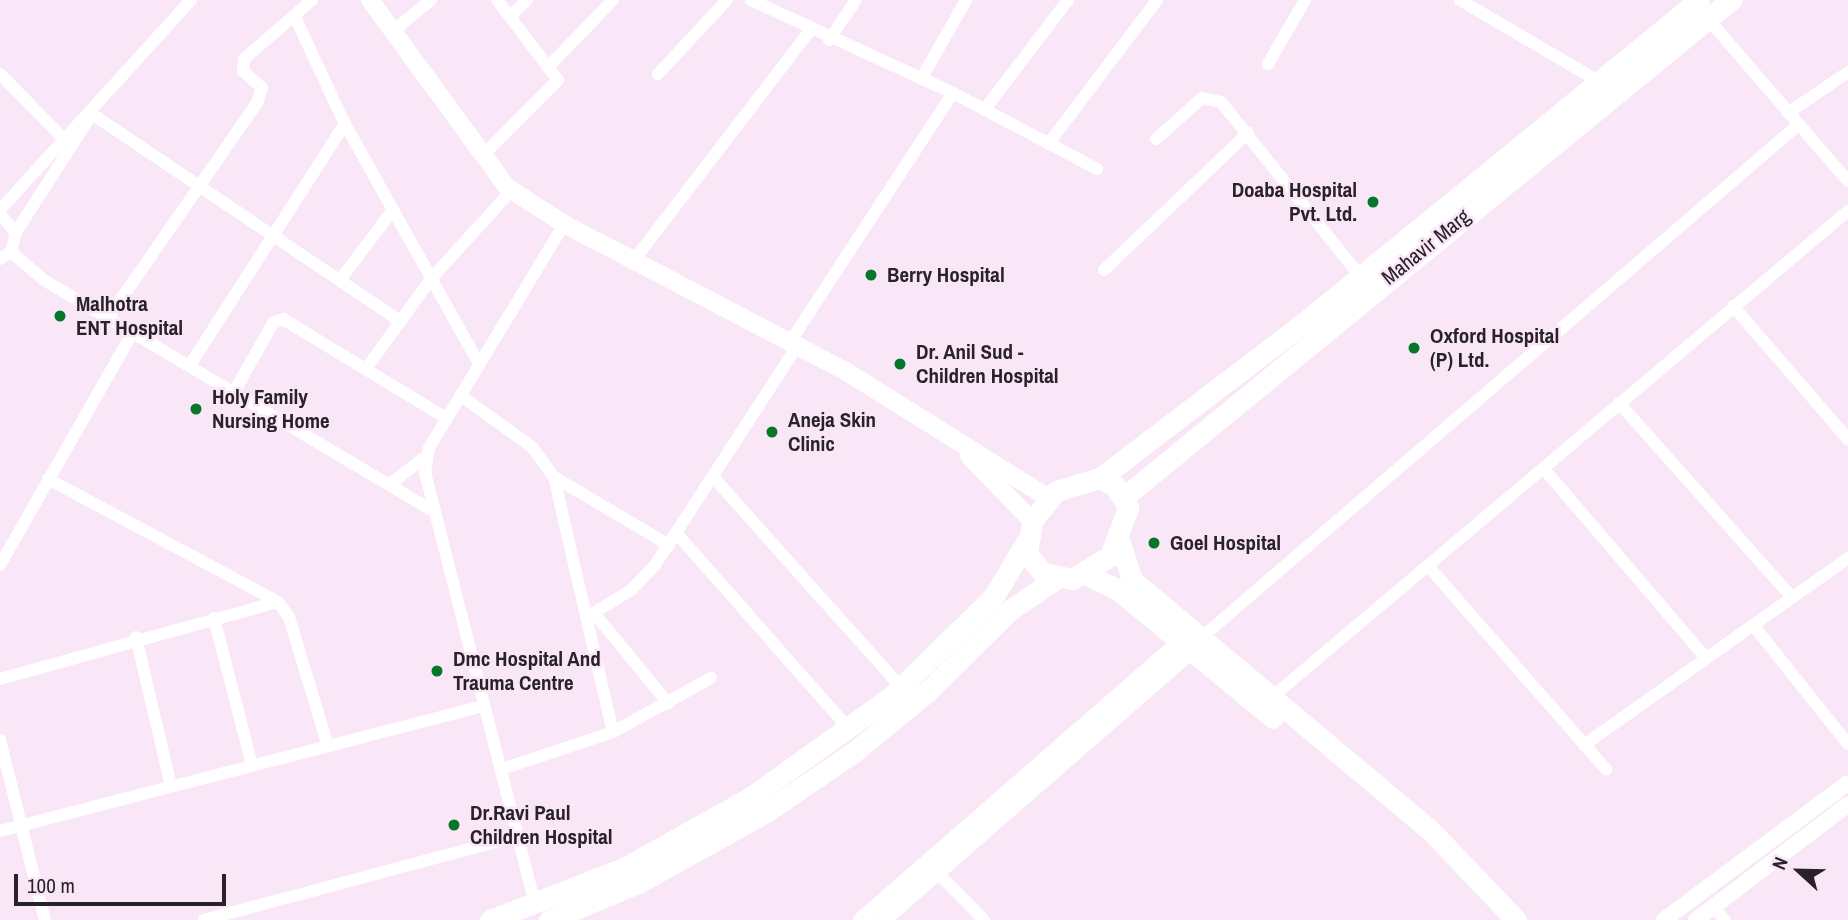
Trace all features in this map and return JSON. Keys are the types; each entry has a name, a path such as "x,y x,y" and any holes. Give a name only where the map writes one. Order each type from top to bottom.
{"highway":[{"name":"Mahavir Marg","path":"1100,478 1360,276 1600,82 1703,10 1731,0"},
{"name":"Mahavir Marg","path":"1124,497 1703,10"},
{"path":"542,912 751,797 901,687 994,596 1026,542 1032,521 1049,498 1075,481 1100,478 1124,497 1128,508 1119,540 1087,575"},
{"path":"1119,540 1132,580 1191,644 1440,850 1499,920"},
{"path":"1026,542 1034,565 1057,578"},
{"path":"490,920 542,912 638,883 766,812 854,752 927,692 1010,610 1057,578 1087,575 1117,589 1191,644 1271,698 1516,920"}],"main road":[{"path":"370,0 482,156 512,190 565,224 793,344 948,434 1049,498"},
{"path":"948,434 1032,521"}],"street":[{"path":"16,232 0,212 61,136 94,109 191,0"},
{"path":"108,318 260,96 261,86 242,62 312,0"},
{"path":"393,31 431,0"},
{"path":"482,156 556,84 551,64 497,0"},
{"path":"510,16 527,0"},
{"path":"551,64 613,0"},
{"path":"658,74 727,0"},
{"path":"751,0 767,4 828,40 953,93 1097,169"},
{"path":"828,40 856,0"},
{"path":"921,79 966,0"},
{"path":"985,109 1068,0"},
{"path":"1049,143 1157,0"},
{"path":"1268,64 1305,0"},
{"path":"1460,0 1600,82"},
{"path":"1703,10 1848,181"},
{"path":"295,16 345,124 479,364"},
{"path":"634,260 810,31"},
{"path":"1788,113 1848,72"},
{"path":"0,74 61,136"},
{"path":"590,615 631,590 673,540 714,478 793,344 953,93"},
{"path":"1156,139 1208,97 1222,102 1360,276"},
{"path":"94,109 197,185 273,233 401,322"},
{"path":"94,109 16,232 6,255 429,509"},
{"path":"191,365 345,124"},
{"path":"861,920 1191,644 1798,125"},
{"path":"1104,270 1248,134"},
{"path":"366,369 430,280 512,190"},
{"path":"340,280 392,211"},
{"path":"1271,698 1848,211"},
{"path":"389,485 425,457 565,224"},
{"path":"1733,306 1848,439"},
{"path":"234,392 278,319 446,418"},
{"path":"0,565 133,332"},
{"path":"460,395 532,447 554,477 590,615 613,732"},
{"path":"1619,403 1792,597"},
{"path":"425,457 429,509 502,769 517,835 542,912"},
{"path":"1544,469 1706,658"},
{"path":"554,477 673,540 848,728"},
{"path":"714,478 901,687"},
{"path":"48,479 278,602 289,617 328,746"},
{"path":"1584,745 1848,558"},
{"path":"1429,567 1606,769"},
{"path":"0,679 136,637 278,602"},
{"path":"590,615 668,704"},
{"path":"214,618 252,765"},
{"path":"1753,625 1848,744"},
{"path":"136,637 171,786"},
{"path":"883,920 1191,644"},
{"path":"502,769 613,732 711,678"},
{"path":"0,831 484,706"},
{"path":"0,740 46,920"},
{"path":"1664,920 1848,783"},
{"path":"1696,920 1848,804"},
{"path":"204,920 517,835"},
{"path":"937,872 984,920"},
{"path":"1714,907 1725,920"}],"place":[{"name":"Doaba Hospital Pvt. Ltd.","path":"1373,202"},
{"name":"Berry Hospital","path":"871,275"},
{"name":"Malhotra ENT Hospital","path":"60,316"},
{"name":"Oxford Hospital (P) Ltd.","path":"1414,348"},
{"name":"Dr. Anil Sud - Children Hospital","path":"900,364"},
{"name":"Holy Family Nursing Home","path":"196,409"},
{"name":"Aneja Skin Clinic","path":"772,432"},
{"name":"Goel Hospital","path":"1154,543"},
{"name":"Dmc Hospital And Trauma Centre","path":"437,671"},
{"name":"Dr.Ravi Paul Children Hospital","path":"454,825"}]}
